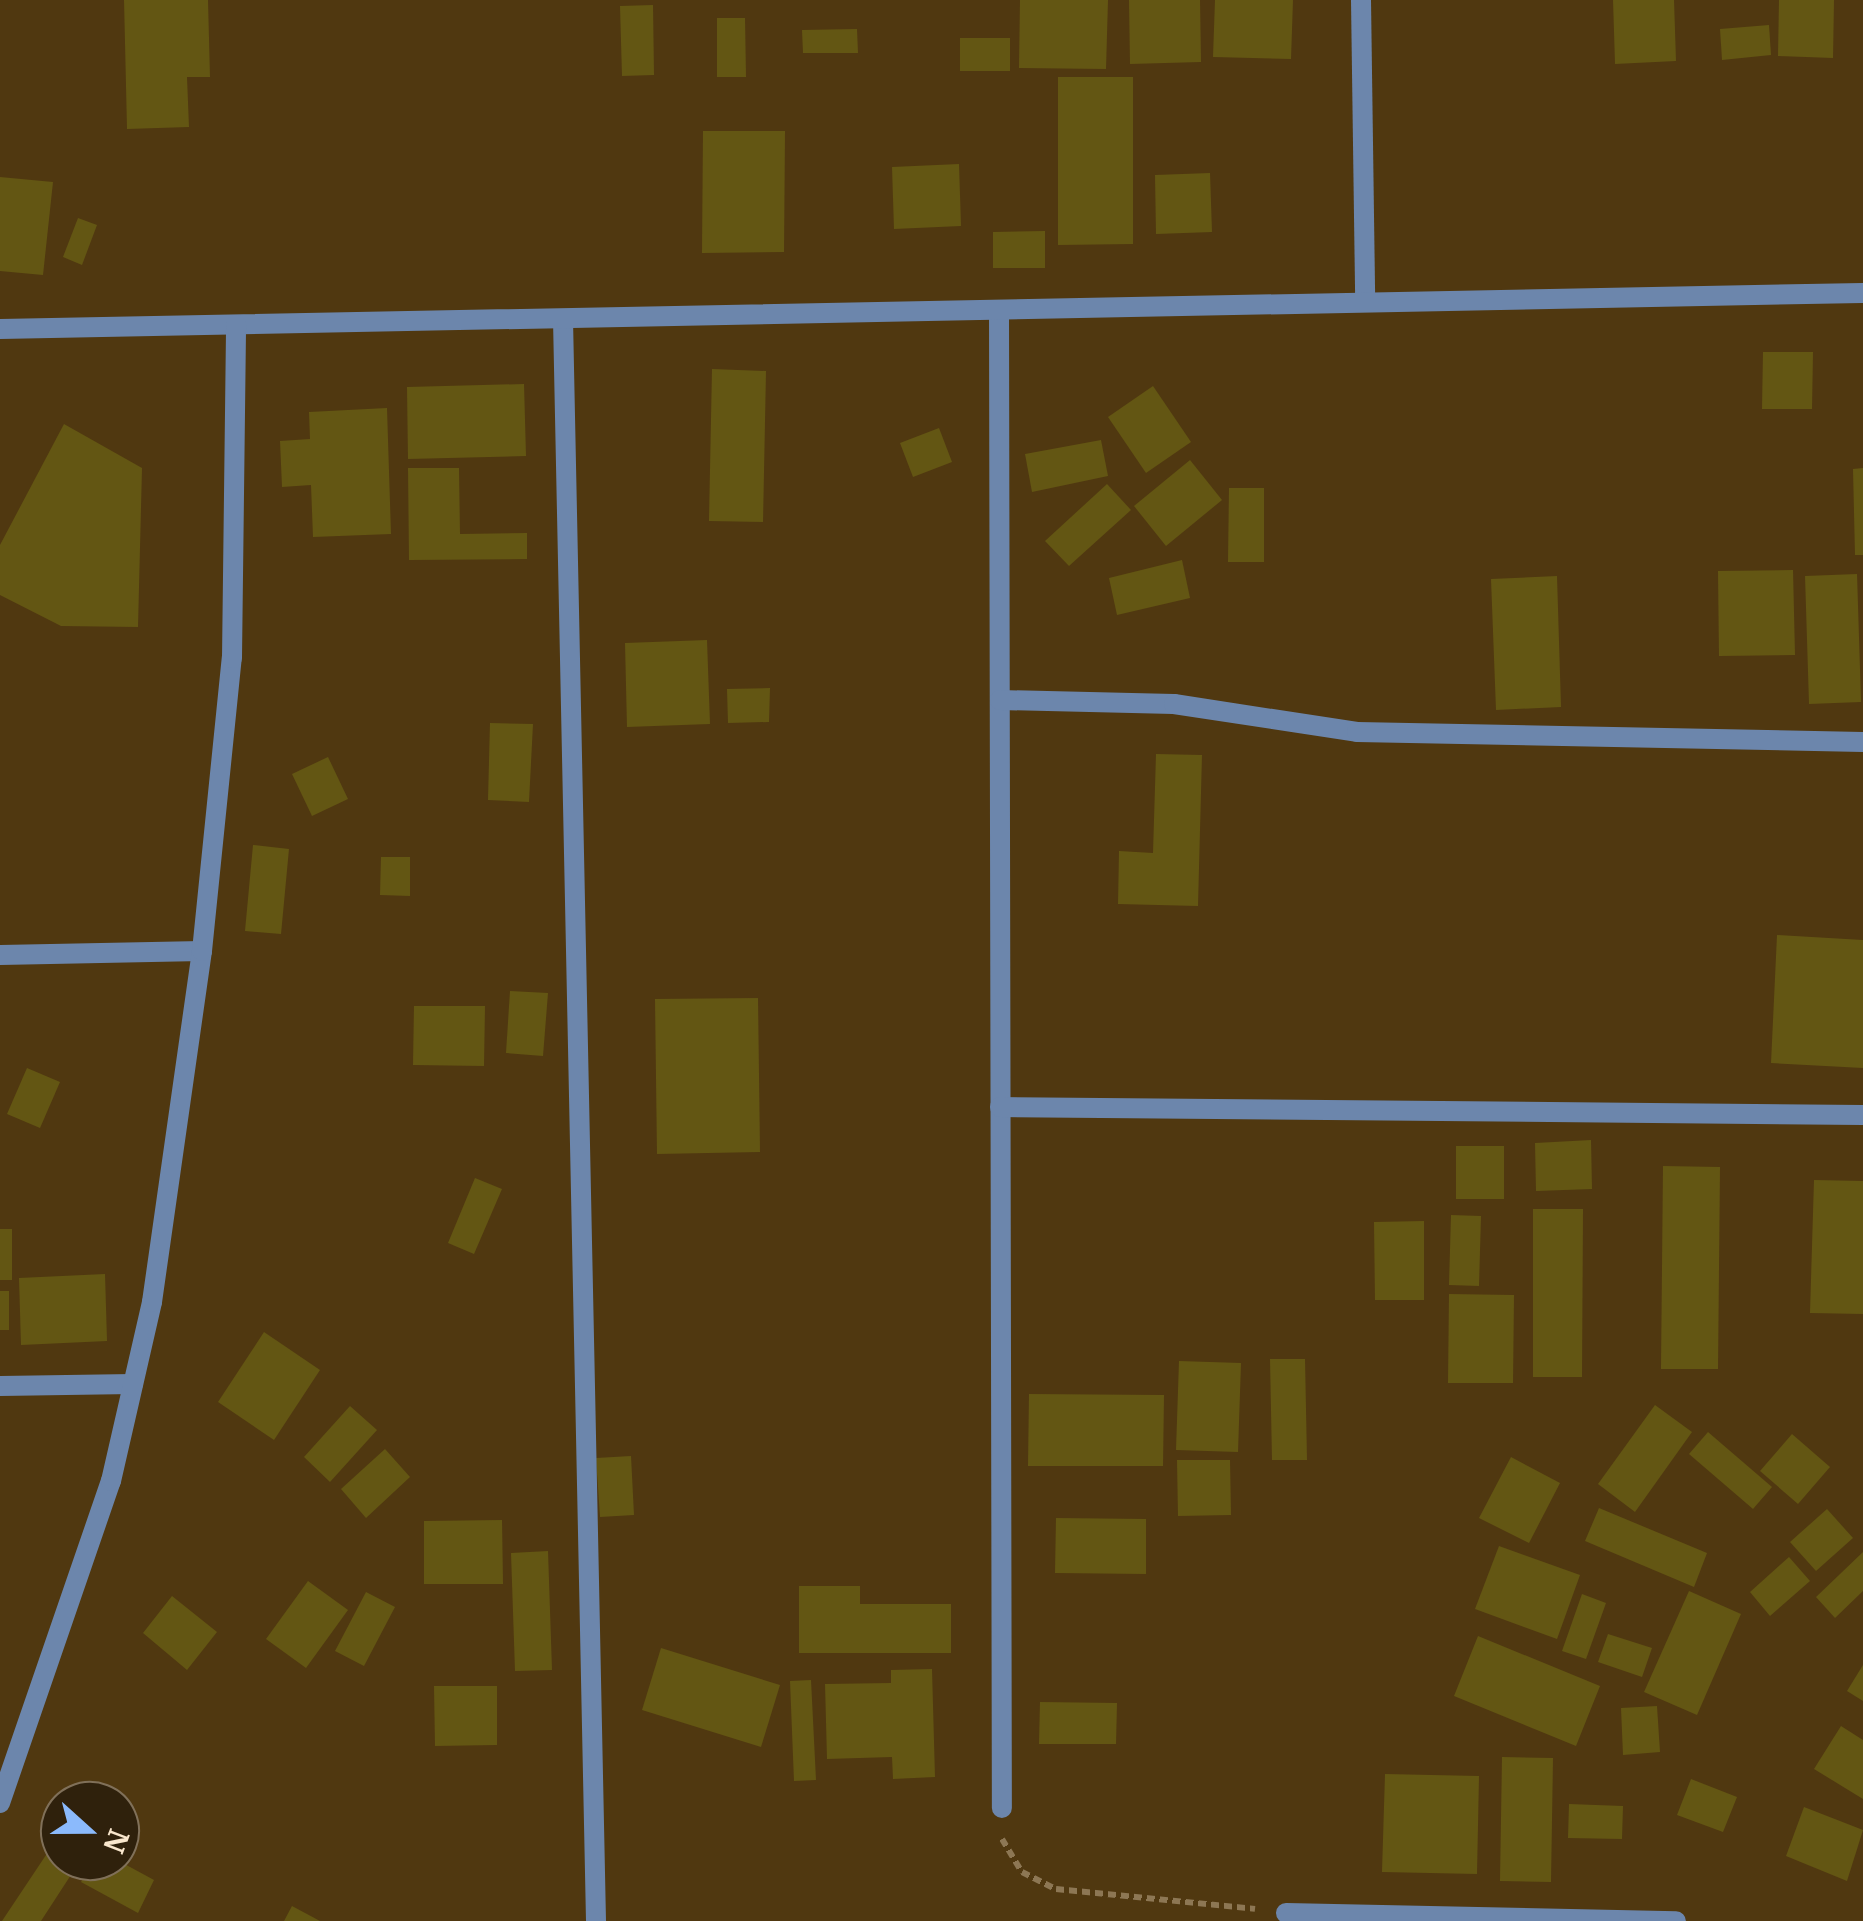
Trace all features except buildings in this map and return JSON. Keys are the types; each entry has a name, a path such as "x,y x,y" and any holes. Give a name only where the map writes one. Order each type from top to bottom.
{"street":[{"path":"1361,0 1365,300"},
{"path":"0,329 1863,293"},
{"path":"998,310 1002,1808"},
{"path":"563,319 596,1921"},
{"path":"0,1803 110,1481 152,1302 202,950 232,658 236,325"},
{"path":"1000,700 1174,704 1357,732 1863,742"},
{"path":"0,955 202,950"},
{"path":"1000,1107 1863,1116"},
{"path":"0,1386 132,1384"},
{"path":"1286,1913 1676,1921"}],"path":[{"path":"1002,1808 1002,1844 1022,1872 1056,1889 1286,1913"}]}
